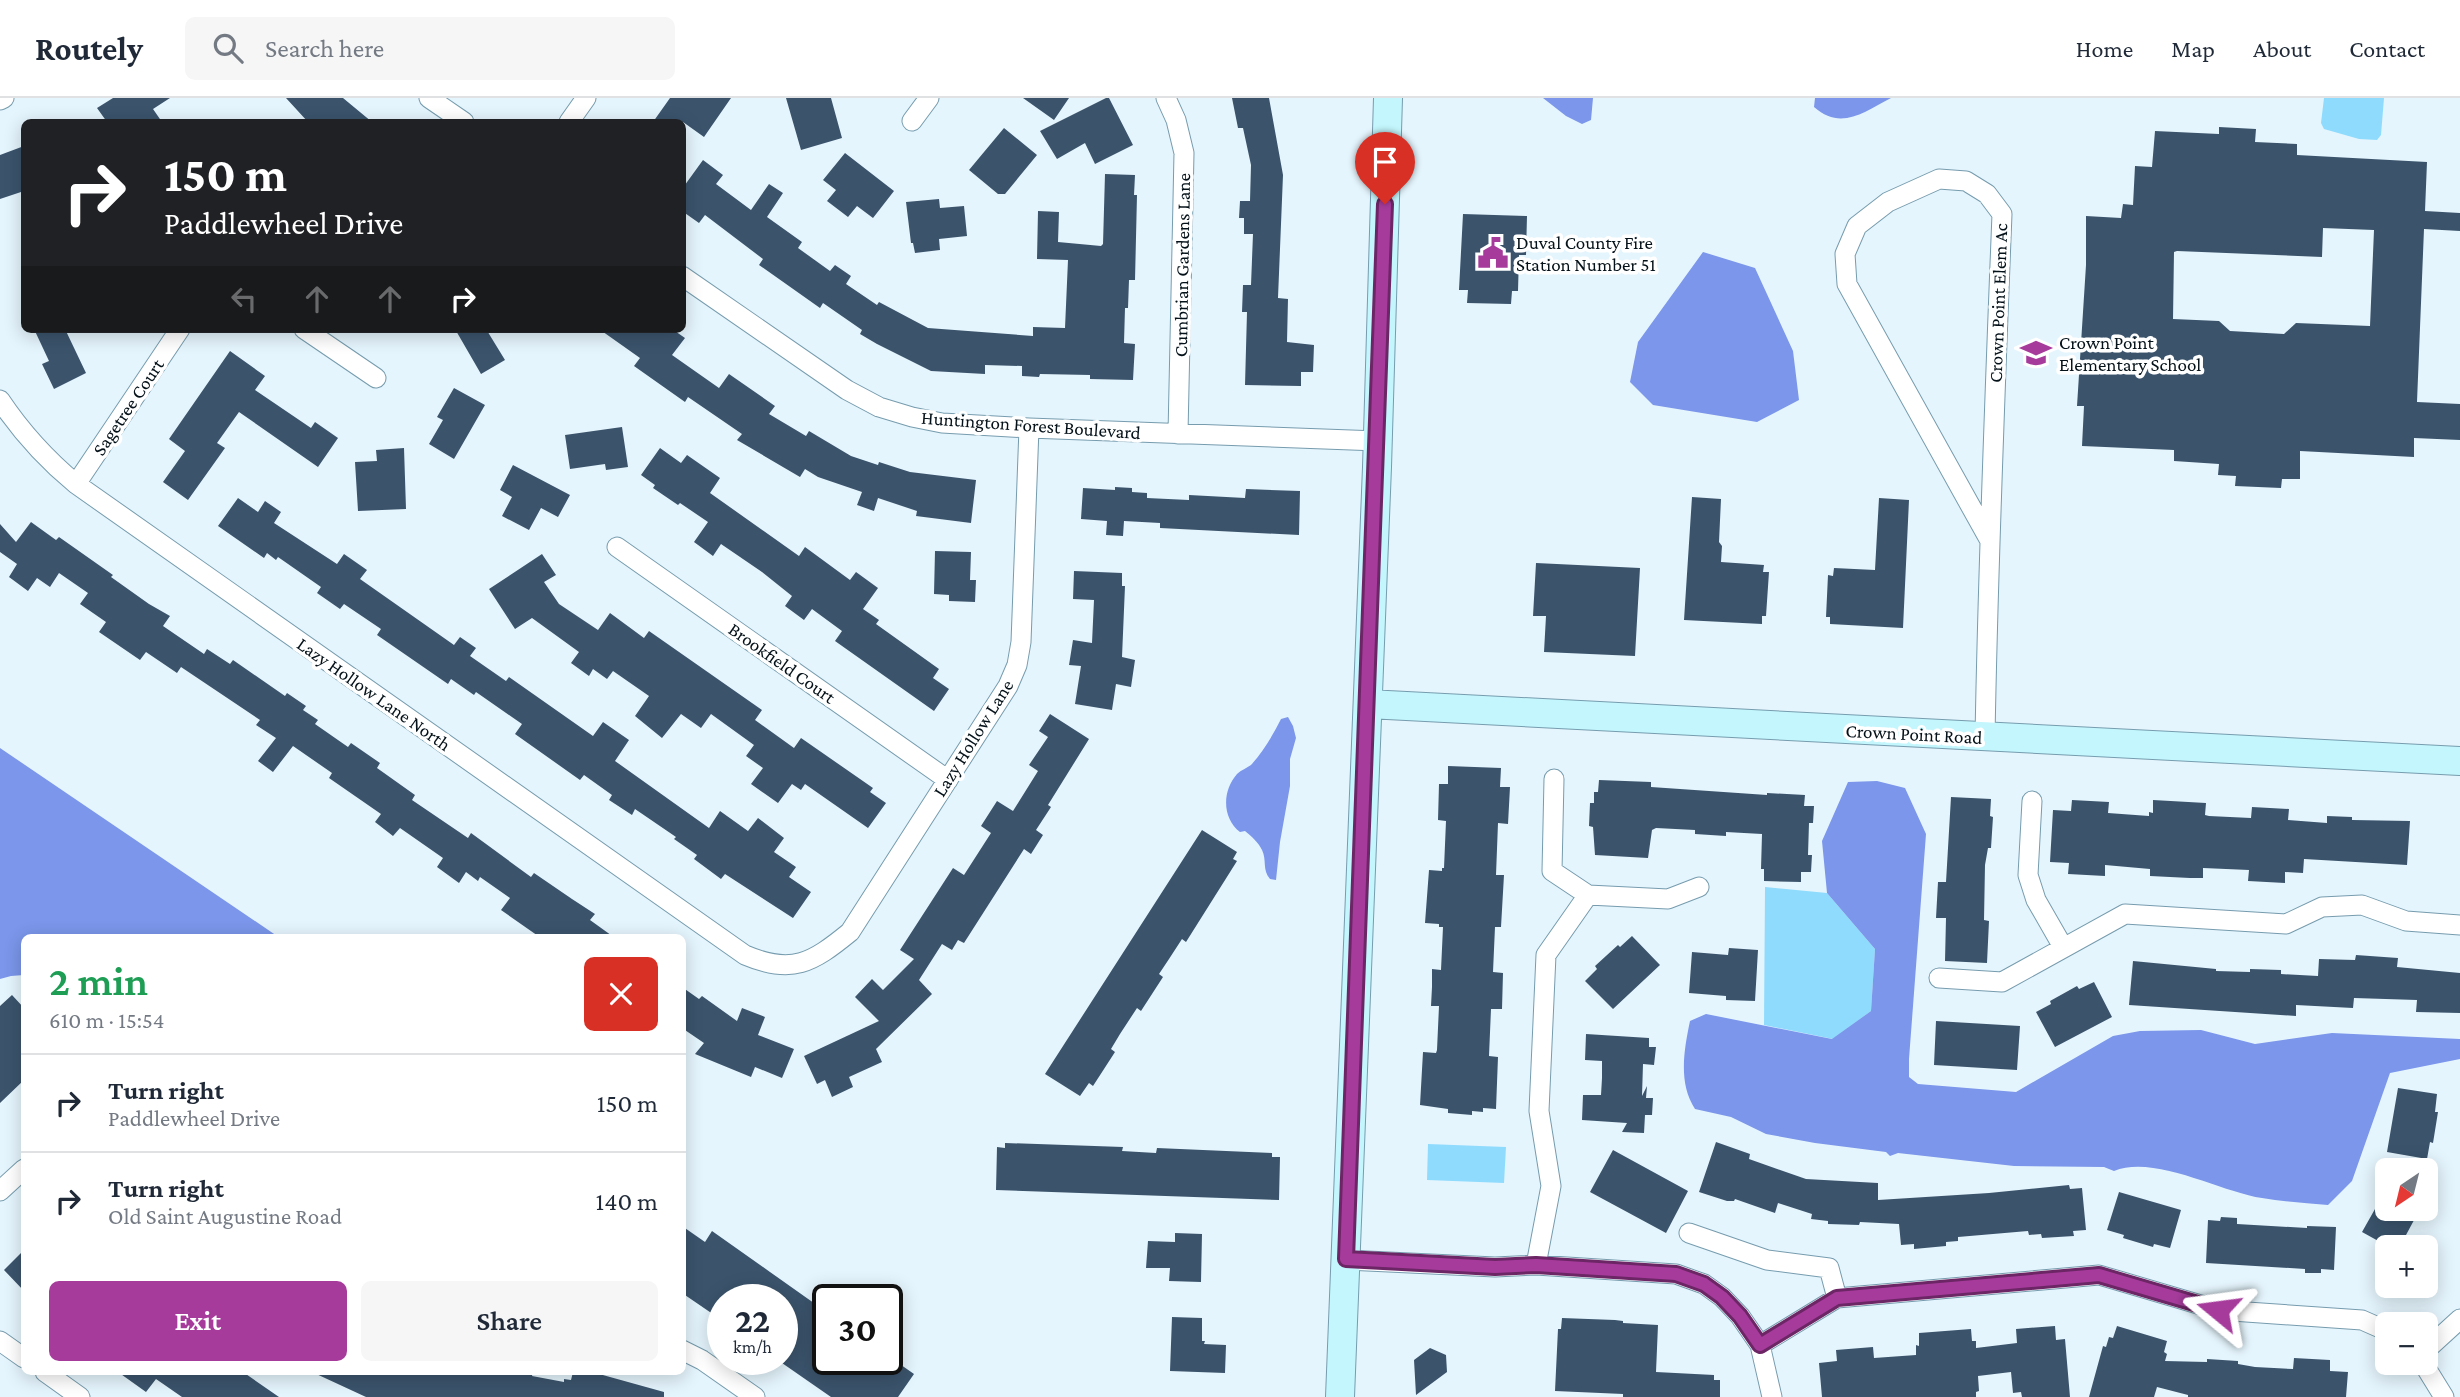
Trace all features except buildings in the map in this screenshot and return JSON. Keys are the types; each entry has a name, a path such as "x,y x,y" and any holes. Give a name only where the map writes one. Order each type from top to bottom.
{"main road":[{"path":"1340,1397 1378,441 1388,98"},
{"name":"Crown Point Road","path":"1368,705 2460,761"}],"street":[{"path":"429,98 460,119"},
{"path":"571,119 586,98"},
{"path":"912,121 929,98"},
{"name":"Cumbrian Gardens Lane","path":"1166,98 1177,120 1184,153 1178,434"},
{"name":"Crown Point Elem Ac","path":"1985,738 1990,541 1990,492 2002,214 1986,194 1966,181 1938,179 1888,202 1857,226 1845,254 1847,284 1990,541"},
{"name":"Huntington Forest Boulevard","path":"686,279 846,390 879,407 912,417 942,423 1029,428 1378,441"},
{"name":"Sagetree Court","path":"76,484 177,333"},
{"path":"310,333 376,378"},
{"name":"Lazy Hollow Lane North","path":"0,400 18,427 49,462 76,484 733,947 767,964"},
{"name":"Lazy Hollow Lane","path":"767,964 795,965 822,954 850,932 1008,686 1017,665 1021,642 1029,428"},
{"name":"Brookfield Court","path":"617,547 948,780"},
{"path":"1554,779 1552,871 1588,895 1668,899 1699,887"},
{"path":"2032,801 2028,875 2036,900 2063,947"},
{"path":"1536,1265 1551,1186 1539,1111 1546,956 1588,895"},
{"path":"1939,978 2002,982 2125,914 2286,923 2322,907 2362,905 2406,921 2460,925"},
{"path":"0,1191 21,1172"},
{"path":"1689,1233 1767,1260 1829,1268 1837,1298"},
{"path":"1346,1259 1495,1267 1536,1265 1676,1274 1704,1284 1722,1297 1740,1316 1760,1345 1772,1397"},
{"path":"1760,1345 1837,1298 2099,1275 2218,1310 2362,1320 2375,1326"},
{"path":"2438,1339 2460,1319"},
{"path":"0,1340 21,1356"},
{"path":"686,1352 755,1397"},
{"path":"49,1375 80,1397"},
{"path":"2431,1375 2444,1397"}],"shaded area":[{"path":"2324,98 2384,98 2381,135 2377,140 2359,139 2324,129 2321,123"},
{"path":"1765,887 1827,893 1875,949 1871,1011 1833,1039 1764,1025"},
{"path":"1428,1144 1506,1147 1504,1183 1427,1180"}],"water":[{"path":"1543,98 1593,98 1591,120 1582,124 1566,116"},
{"path":"1815,98 1891,98 1853,117 1834,118 1814,107"},
{"path":"1703,252 1755,268 1793,351 1799,400 1757,422 1653,405 1630,382 1638,342"},
{"path":"1288,717 1296,738 1290,759 1290,786 1276,880 1268,876 1259,845 1245,831 1240,832 1234,826 1226,804 1232,781 1260,755 1281,719"},
{"path":"0,748 274,934 21,934 21,975 0,979"},
{"path":"1877,781 1905,788 1926,834 1909,1059 1909,1077 1918,1084 2016,1092 2113,1036 2140,1031 2201,1030 2255,1044 2332,1033 2460,1039 2460,1059 2390,1073 2352,1181 2328,1205 2262,1198 2168,1170 2148,1167 2130,1167 2114,1171 2104,1167 2014,1166 1898,1153 1890,1156 1886,1152 1766,1134 1731,1117 1695,1109 1684,1077 1684,1055 1690,1021 1706,1014 1832,1039 1871,1011 1875,949 1827,893 1822,841 1848,782"}],"place":[{"name":"Duval County Fire Station Number 51","path":"1493,253"},
{"name":"Crown Point Elementary School","path":"2036,353"}],"route":[{"path":"1385,204 1346,1259 1495,1267 1536,1265 1676,1274 1704,1284 1722,1297 1740,1316 1760,1345 1837,1298 2099,1275 2218,1310"}]}
